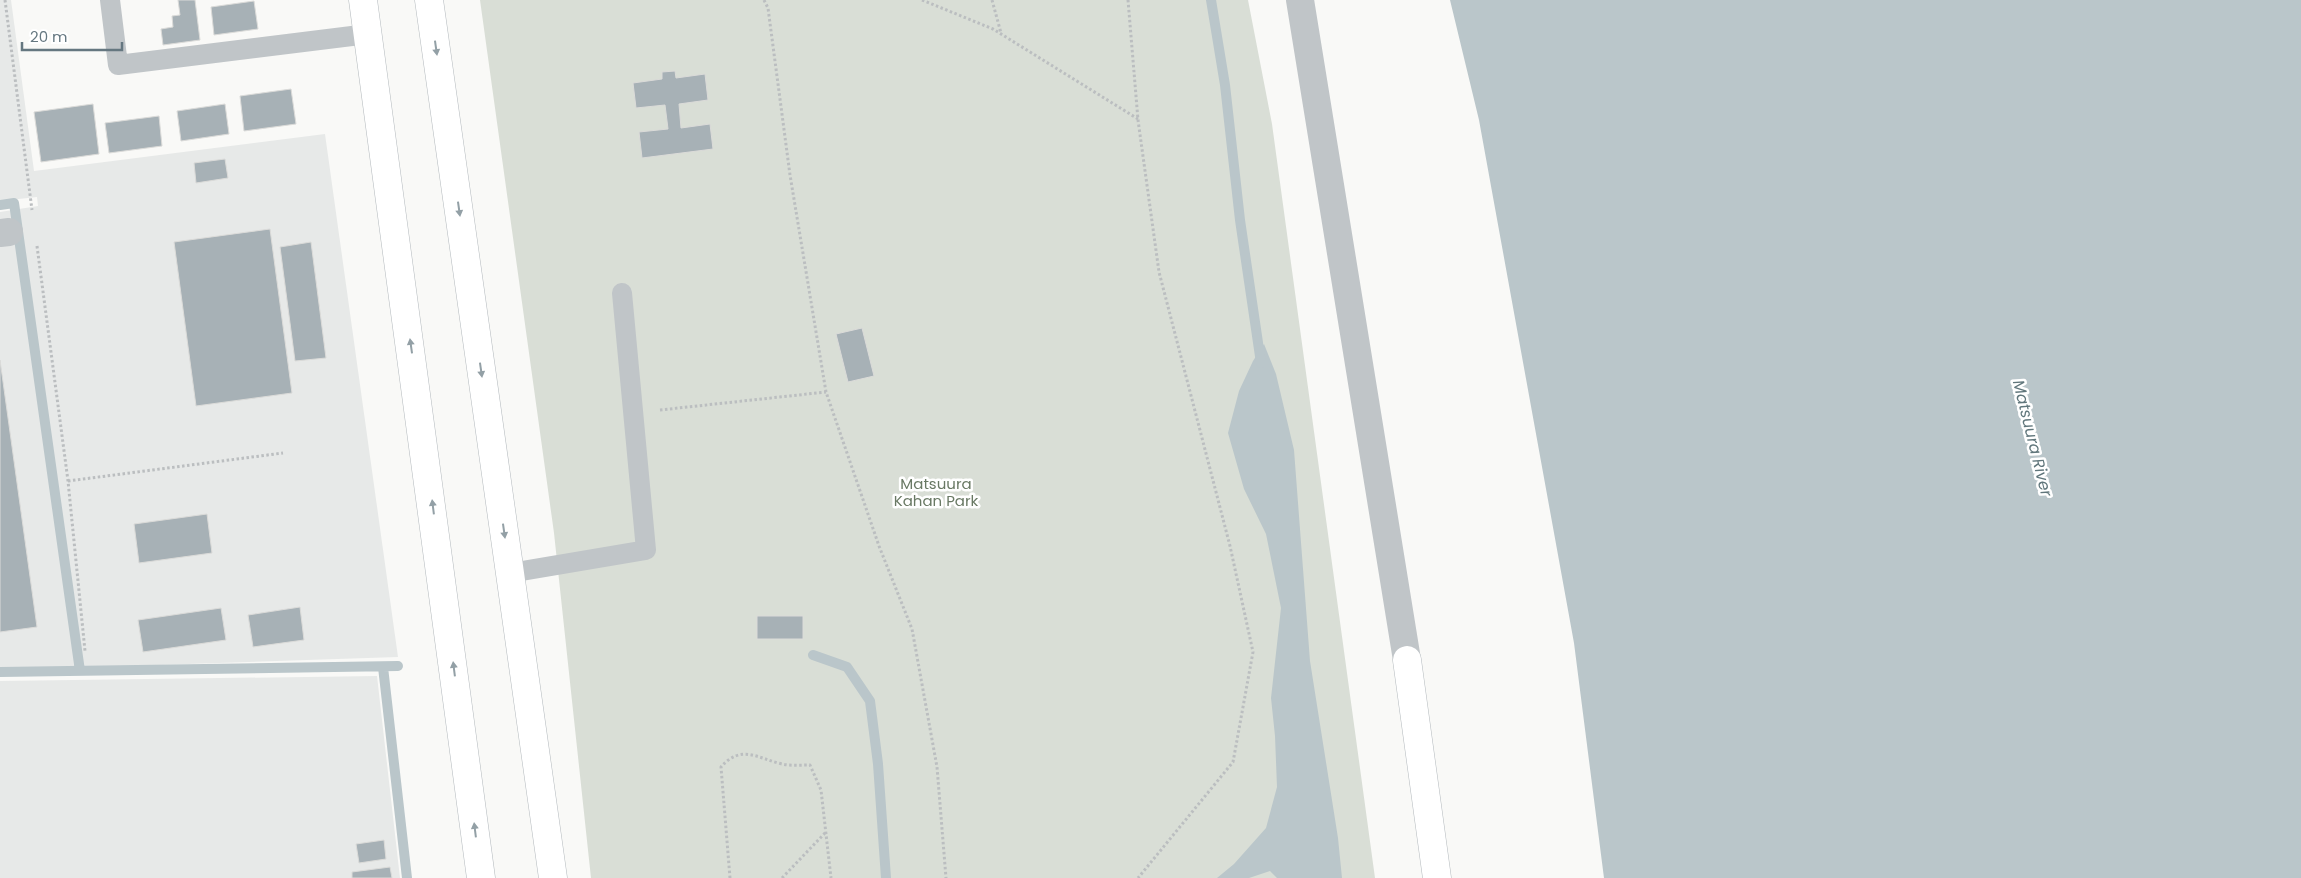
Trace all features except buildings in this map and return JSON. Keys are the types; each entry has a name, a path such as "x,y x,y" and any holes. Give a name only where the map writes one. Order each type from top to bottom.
{"street":[{"path":"363,0 481,878"},
{"path":"429,0 553,878"},
{"path":"1300,0 1407,660 1437,878"}],"lane":[{"path":"110,0 118,65 368,34"},
{"path":"510,573 646,550 622,293"}],"path":[{"path":"5,0 33,216"},
{"path":"764,0 768,8 790,175 826,392 879,546 912,629 937,767 946,878"},
{"path":"922,0 1001,34 1138,120"},
{"path":"992,0 1001,34"},
{"path":"1128,0 1138,120 1159,272 1230,546 1253,652 1233,762 1138,878"},
{"path":"37,245 68,481 85,650"},
{"path":"634,412 826,392"},
{"path":"68,481 283,453"},
{"path":"730,878 721,767 730,757 745,754 784,764 810,765 821,790 831,878"},
{"path":"782,878 825,832"}],"shaded area":[{"path":"0,0 11,0 34,171 325,134 398,657 98,667 0,668 0,212 38,206 37,197 0,201"},
{"path":"377,676 400,878 0,878 0,681"}],"green space":[{"name":"Matsuura Kahan Park","path":"480,0 1248,0 1272,124 1375,878 591,878 554,533"}],"water":[{"name":"Matsuura River","path":"1450,0 2301,0 2301,878 1604,878 1574,643 1479,120"},
{"path":"1264,344 1276,374 1294,450 1310,661 1338,838 1342,878 1277,878 1270,871 1249,878 1217,878 1234,864 1266,828 1277,787 1271,698 1281,608 1266,534 1244,489 1228,433 1239,391 1253,361"}],"waterway":[{"path":"1211,0 1225,85 1240,220 1261,363"},
{"path":"0,205 14,203 80,671"},
{"path":"813,655 847,667 870,701 878,764 886,878"},
{"path":"0,672 398,666"},
{"path":"383,667 407,878"}]}
